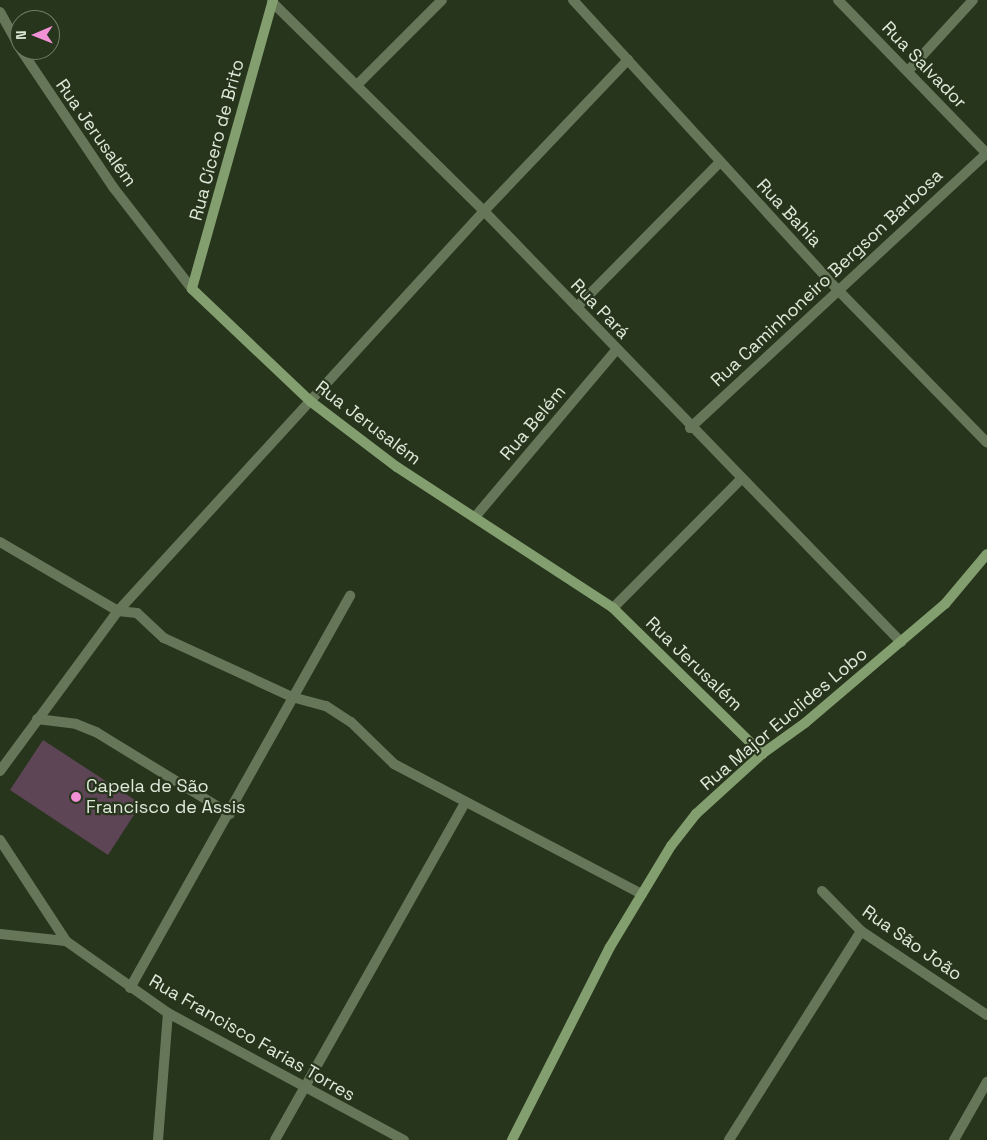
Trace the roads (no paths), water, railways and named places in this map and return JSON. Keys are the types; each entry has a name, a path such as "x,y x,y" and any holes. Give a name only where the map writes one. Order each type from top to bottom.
{"street":[{"path":"356,85 442,0"},
{"name":"Rua Salvador","path":"838,0 987,153"},
{"path":"908,71 973,0"},
{"name":"Rua Pará","path":"272,1 484,211 740,480 901,642"},
{"name":"Rua Cícero de Brito","path":"192,289 272,1"},
{"name":"Rua Bahia","path":"578,2 720,162 836,288 987,443"},
{"name":"Rua Jerusalém","path":"0,12 10,30"},
{"name":"Rua Jerusalém","path":"28,60 108,180 192,289 310,400 396,467 613,608 762,754"},
{"path":"0,771 118,611 484,211 628,60"},
{"name":"Rua Caminhoneiro Bergson Barbosa","path":"690,428 836,288 987,153"},
{"path":"577,307 720,162"},
{"name":"Rua Belém","path":"475,517 617,349"},
{"path":"613,608 740,480"},
{"path":"0,542 118,611 137,613 164,638 292,697 339,714 381,755 465,803 642,894"},
{"name":"Rua Major Euclides Lobo","path":"512,1140 610,947 642,894 696,814 762,754 901,642 944,604 987,554"},
{"path":"130,988 230,814 292,697 350,596"},
{"path":"38,719 76,724 96,732 230,814"},
{"path":"275,1140 302,1088 465,803"},
{"name":"Rua Francisco Farias Torres","path":"0,840 66,941 168,1013 302,1088 404,1140"},
{"name":"Rua São João","path":"822,891 861,931 987,1015"},
{"path":"729,1140 861,931"},
{"path":"0,934 66,941"},
{"path":"158,1140 168,1013"},
{"path":"954,1140 987,1082"}],"place":[{"name":"Capela de São Francisco de Assis","path":"76,797"}]}
